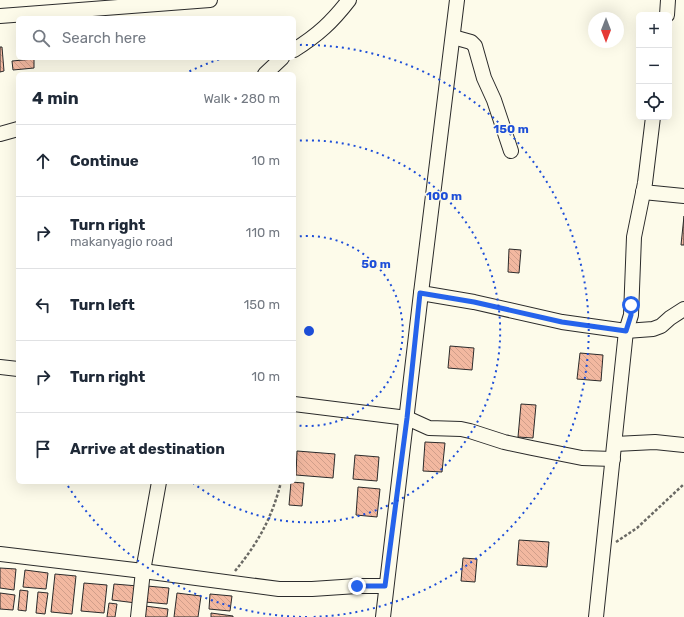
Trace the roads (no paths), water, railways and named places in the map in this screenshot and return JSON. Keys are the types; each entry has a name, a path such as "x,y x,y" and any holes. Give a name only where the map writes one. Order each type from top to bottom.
{"street":[{"path":"0,16 39,6 210,0"},
{"path":"296,49 324,29 350,0"},
{"path":"382,617 407,418 420,293 458,0"},
{"path":"667,12 668,0"},
{"path":"453,37 471,42 475,46 484,78 494,100 511,151"},
{"path":"267,72 280,60"},
{"path":"596,617 626,331 631,315 633,242 649,160 653,120"},
{"path":"0,134 16,130"},
{"path":"643,192 684,196"},
{"path":"420,293 474,302 562,322 626,331 653,329 661,326 684,309"},
{"path":"0,367 16,369"},
{"path":"296,404 407,418 429,428 461,429 504,442 545,451 582,458 613,459"},
{"path":"615,444 655,442 684,445"},
{"path":"138,617 143,571 159,484"},
{"path":"0,554 279,589 385,586"}]}
